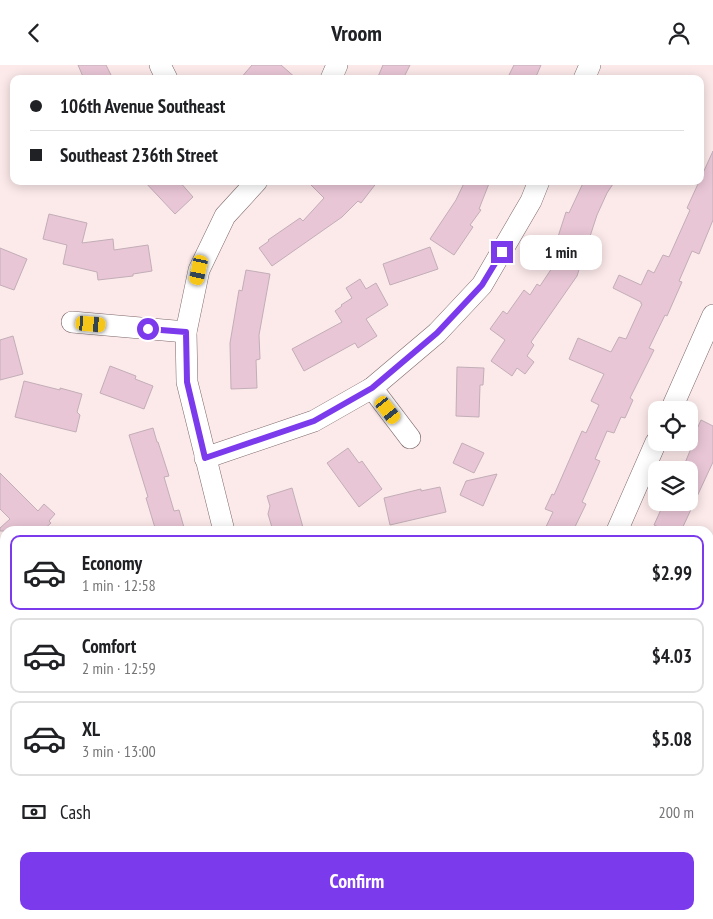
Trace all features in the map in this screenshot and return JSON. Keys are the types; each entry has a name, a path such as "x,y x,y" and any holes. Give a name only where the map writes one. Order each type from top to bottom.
{"street":[{"path":"223,526 187,382 186,332 199,270 225,215 252,185"},
{"path":"205,458 314,421 372,388 437,333 482,285 531,201 537,185"},
{"path":"675,401 713,315"},
{"path":"72,322 186,332"},
{"path":"372,388 410,438"},
{"path":"619,526 652,451"}],"building":[{"path":"78,65 106,65 111,75 82,75"},
{"path":"252,65 281,65 292,75 243,75"},
{"path":"383,65 410,65 405,75 379,75"},
{"path":"514,65 541,65 537,75 509,75"},
{"path":"713,151 713,220 699,254 692,251 679,281 682,282 667,316 665,315 649,348 654,350 630,398 633,400 625,418 621,417 614,433 607,431 595,459 600,461 582,502 586,504 575,526 546,526 553,512 545,509 552,494 554,495 582,431 586,433 599,405 591,401 604,374 569,359 578,338 611,352 619,337 626,339 642,304 613,288 619,275 641,285 648,270 654,273 663,255 669,257 690,210 687,208 697,185 704,185 704,171"},
{"path":"148,185 182,185 193,197 175,214"},
{"path":"311,185 375,185 361,203 358,201 342,217 272,266 259,248 300,218 303,221 324,198"},
{"path":"463,185 488,185 479,209 481,210 470,225 473,227 454,255 430,239 456,200"},
{"path":"582,185 612,185 597,215 577,276 531,342 534,345 527,356 534,362 525,374 517,368 512,376 491,361 505,340 490,329 503,311 507,314 524,290 530,295 537,284 540,286 552,268 559,247 555,246 566,212 569,213"},
{"path":"49,214 87,223 82,243 113,239 114,250 148,245 152,271 133,274 133,276 98,280 97,272 63,264 67,245 43,239"},
{"path":"430,247 438,269 390,285 383,264"},
{"path":"0,248 27,259 14,290 0,285"},
{"path":"246,270 270,274 259,335 260,359 256,360 257,388 231,389 230,343 239,290 242,291"},
{"path":"360,279 366,289 376,283 388,305 366,319 377,336 358,348 355,343 304,371 292,349 342,322 335,311 352,298 346,288"},
{"path":"13,336 23,374 0,380 0,340"},
{"path":"110,366 136,376 135,379 153,386 144,409 100,393"},
{"path":"457,367 484,368 483,385 480,385 479,417 456,416"},
{"path":"24,381 82,394 77,412 80,415 76,432 15,417"},
{"path":"701,420 713,426 713,462 698,494 698,461 686,461 690,451 698,451 698,427"},
{"path":"153,428 169,476 164,477 174,511 179,510 184,526 154,526 146,498 148,497 129,435"},
{"path":"462,443 484,453 474,473 453,463"},
{"path":"348,448 359,463 362,461 382,489 359,507 327,463"},
{"path":"0,473 38,511 44,504 55,514 48,526 2,526 10,519 0,509"},
{"path":"497,474 483,506 460,495 466,481"},
{"path":"440,487 446,512 390,525 384,498 421,489 421,491"},
{"path":"292,488 303,526 272,526 268,514 270,506 267,496"},
{"path":"660,511 690,511 683,526 654,525"}],"route":[{"path":"148,329 186,332 187,382 205,458 314,421 372,388 437,333 482,285 502,252"}]}
